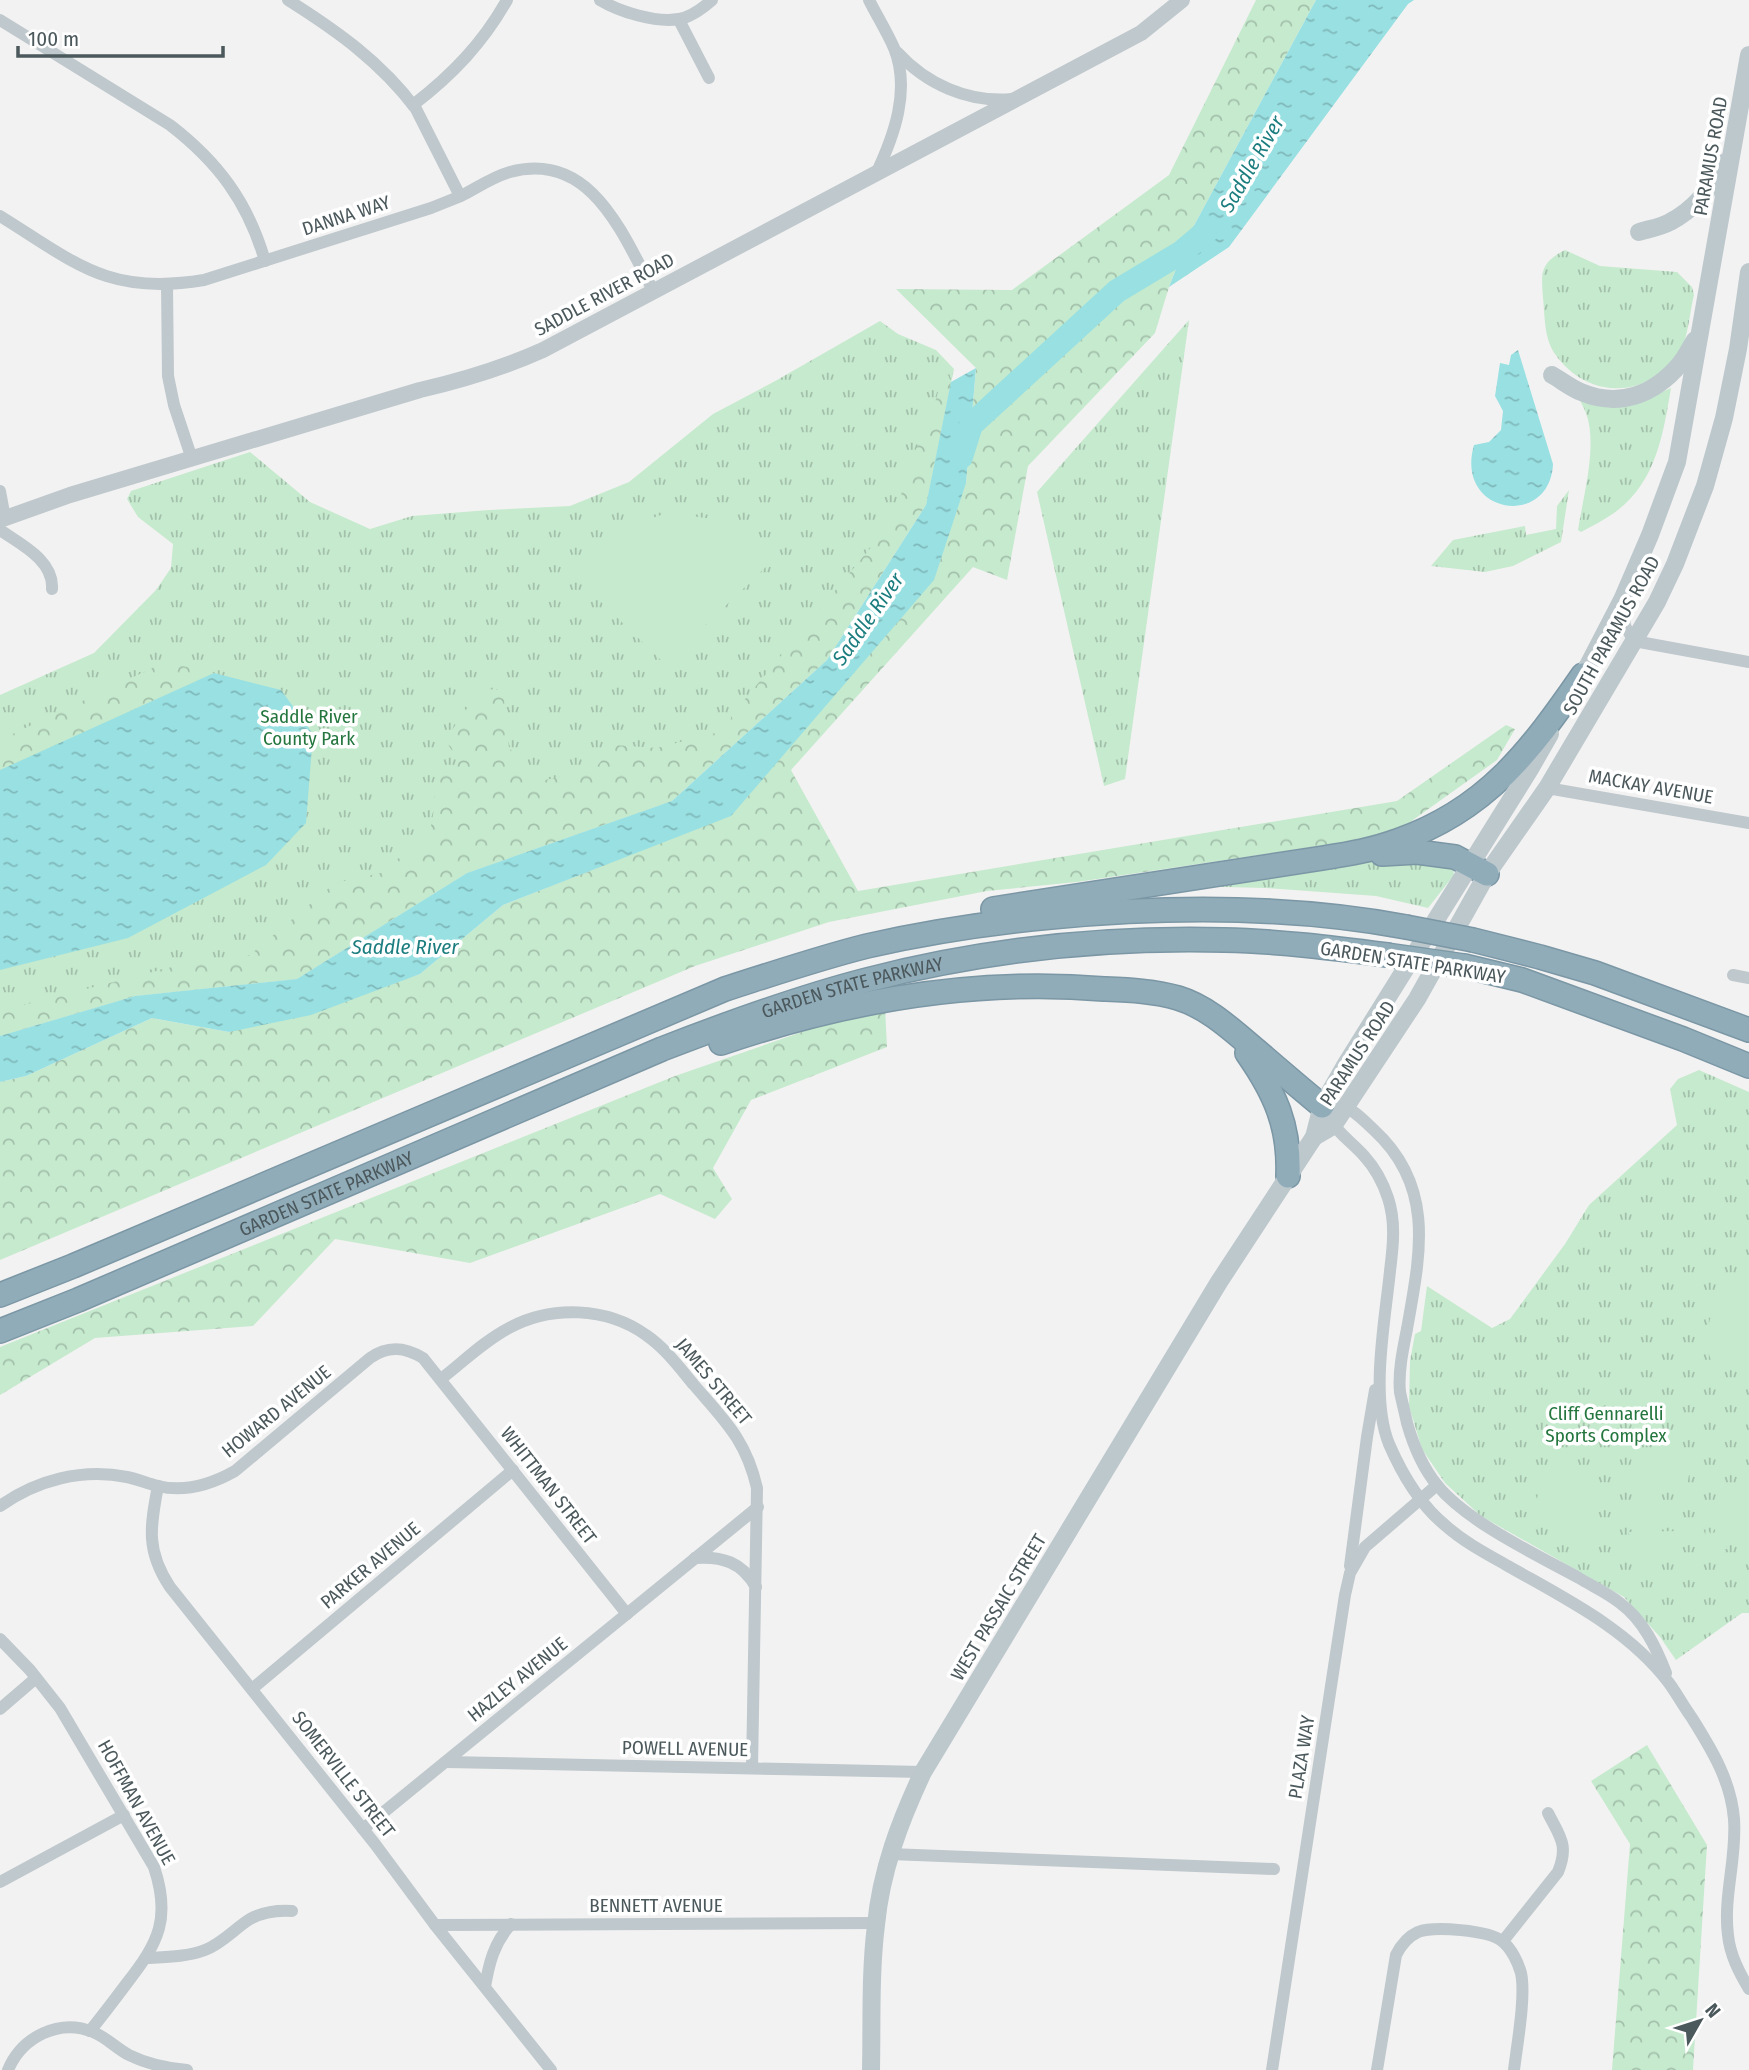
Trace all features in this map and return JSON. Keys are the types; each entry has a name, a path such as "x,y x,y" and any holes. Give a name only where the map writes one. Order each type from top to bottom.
{"highway":[{"path":"795,966 870,939 954,915 1324,858 1397,842 1433,827 1492,788 1550,723 1583,676"},
{"path":"1324,858 1417,852 1455,857 1479,869"},
{"name":"GARDEN STATE PARKWAY","path":"0,1295 725,989 867,946 939,932 1012,921 1151,909 1297,913 1379,922 1474,940 1595,973 1749,1030"},
{"name":"GARDEN STATE PARKWAY","path":"0,1331 662,1049 728,1024 866,980 937,964 1080,944 1151,940 1295,944 1387,955 1464,966 1522,980 1749,1066"},
{"path":"526,1109 787,1022 864,1004 955,990 1013,986 1071,986 1138,991 1177,998 1205,1010 1322,1106"},
{"path":"1229,1028 1262,1074 1276,1101 1287,1142 1288,1176"}],"main road":[{"name":"PARAMUS ROAD","path":"1712,264 1749,55"},
{"path":"1639,232 1668,223 1690,209 1717,179 1731,153"},
{"name":"SOUTH PARAMUS ROAD","path":"1479,869 1622,600 1650,535 1677,462 1712,264"},
{"name":"SOUTH PARAMUS ROAD","path":"1479,869 1547,788 1657,602 1675,564 1705,486 1724,418 1749,272"},
{"path":"1552,375 1579,392 1604,398 1632,398 1656,386 1680,364 1700,331"},
{"name":"PARAMUS ROAD","path":"1270,1203 1314,1137 1322,1106 1479,869"},
{"name":"PARAMUS ROAD","path":"1314,1137 1334,1126 1417,999 1479,869"},
{"name":"WEST PASSAIC STREET","path":"872,2070 872,1964 876,1923 890,1854 908,1804 923,1772 1042,1573 1270,1203"}],"street":[{"path":"288,0 333,29 382,69 413,105 460,196"},
{"path":"413,105 467,58 496,20 507,0"},
{"path":"600,0 624,13 679,19 703,9 712,0"},
{"path":"869,0 895,49 902,92 899,113 876,174"},
{"name":"SADDLE RIVER ROAD","path":"2,523 70,495 420,390 468,379 543,350 1141,33 1182,0"},
{"path":"679,19 709,78"},
{"path":"0,20 170,125 190,141 212,162 244,207 258,236 265,261"},
{"path":"895,49 916,71 941,86 979,98 1019,99"},
{"name":"DANNA WAY","path":"0,216 74,263 94,272 118,280 167,285 204,280 431,208 494,178 519,171 545,170 573,179 595,194 608,209 654,292"},
{"path":"167,285 168,376 174,405 192,459"},
{"path":"0,491 2,523 46,566 51,576 52,589"},
{"path":"1622,600 1625,626 1634,641 1749,662"},
{"name":"MACKAY AVENUE","path":"1547,788 1749,823"},
{"path":"1733,975 1749,978"},
{"path":"1322,1106 1347,1107 1377,1132 1397,1157 1409,1178 1418,1203 1417,1273 1402,1354 1400,1390 1420,1457 1437,1485 1476,1518 1621,1604 1643,1627 1657,1648 1670,1685"},
{"path":"1322,1106 1334,1126 1366,1158 1379,1177 1389,1200 1393,1225 1380,1363 1345,1595"},
{"name":"JAMES STREET","path":"441,1380 508,1328 527,1320 565,1312 588,1313 608,1317 646,1334 665,1350 732,1429 744,1447 757,1488 752,1768"},
{"name":"HOWARD AVENUE","path":"0,1506 35,1486 81,1474 129,1477 158,1486 186,1488 203,1486 221,1479 235,1471 378,1353 389,1349 412,1351 423,1358 441,1380"},
{"path":"1380,1363 1381,1409 1388,1441 1420,1499 1446,1526 1605,1623 1647,1656 1670,1685 1712,1750 1732,1798 1735,1822 1728,1934 1732,1954 1749,1989"},
{"name":"WHITTMAN STREET","path":"441,1380 627,1614"},
{"name":"PARKER AVENUE","path":"251,1689 513,1470"},
{"name":"PLAZA WAY","path":"1272,2070 1350,1573 1365,1547 1437,1485"},
{"name":"SOMERVILLE STREET","path":"158,1486 151,1522 151,1541 154,1558 162,1574 551,2070"},
{"name":"HAZLEY AVENUE","path":"363,1829 758,1507"},
{"path":"695,1558 727,1559 752,1579 756,1587"},
{"path":"1545,1587 1557,1566"},
{"name":"HOFFMAN AVENUE","path":"0,1639 36,1678 75,1732 154,1867 160,1885 163,1903 156,1939 146,1958 90,2031"},
{"path":"0,1709 36,1678"},
{"name":"POWELL AVENUE","path":"446,1762 923,1772"},
{"path":"1503,1941 1558,1872 1563,1860 1564,1845 1548,1813"},
{"path":"0,1882 124,1815"},
{"path":"890,1854 1274,1869"},
{"path":"146,1958 206,1950 265,1913 292,1910"},
{"name":"BENNETT AVENUE","path":"435,1925 876,1923"},
{"path":"485,1987 493,1952 511,1924"},
{"path":"1377,2070 1396,1955 1409,1938 1428,1930 1482,1932 1493,1935 1503,1941 1515,1959 1523,1989 1514,2070"},
{"path":"8,2070 21,2049 32,2039 65,2027 90,2031 148,2063 187,2070"}],"green space":[{"path":"1256,0 1316,0 1190,233 1155,333 1028,466 1007,580 973,567 791,770 858,891 1397,801 1506,725 1515,729 1497,760 1392,835 1077,882 987,891 829,922 695,966 0,1260 0,1082 26,1076 152,1018 229,1032 420,974 503,905 731,815 966,483 976,368 896,289 1012,290 1169,175"},
{"path":"1565,250 1600,266 1677,272 1692,287 1694,295 1685,340 1680,352 1667,368 1636,386 1601,386 1584,380 1555,354 1546,327 1542,275 1551,259"},
{"path":"1189,320 1125,779 1104,786 1037,492"},
{"name":"Saddle River County Park","path":"880,321 898,334 936,350 954,369 926,505 672,801 467,873 297,979 135,996 0,1036 0,695 94,653 156,590 171,568 173,544 138,517 127,499 131,491 250,452 310,502 370,529 412,516 570,506 629,482 713,414"},
{"path":"945,368 951,382 926,505 827,660 672,801 467,873 297,979 135,996 0,1036 0,1011 176,966 250,955 335,883 390,871 393,861 428,844 435,803 434,784 459,761 445,740 470,704 486,689 503,690 509,748 540,781 594,770 614,745 657,748 727,730 732,715 896,517 908,465 929,423"},
{"path":"1671,388 1661,440 1640,487 1614,513 1581,532 1578,530 1591,440 1586,413 1579,398 1653,396"},
{"path":"1569,490 1561,542 1513,566 1485,572 1431,566 1453,540 1525,526 1526,535 1556,529 1557,506"},
{"path":"667,513 714,519 770,563 665,664 567,569 608,533"},
{"path":"165,662 214,673 0,770 0,740"},
{"path":"1349,859 1416,859 1453,868 1454,875 1428,908 1376,896 1266,888 1180,886"},
{"path":"885,1007 887,1047 751,1100 713,1168 732,1199 715,1219 660,1194 470,1263 335,1239 253,1326 95,1338 0,1395 0,1347 675,1076 851,1015"},
{"name":"Cliff Gennarelli Sports Complex","path":"1699,1070 1749,1092 1749,1613 1742,1613 1676,1660 1660,1637 1624,1597 1481,1516 1445,1483 1422,1449 1409,1406 1410,1361 1415,1334 1421,1331 1427,1286 1492,1328 1510,1319 1565,1244 1589,1205 1677,1125 1670,1089 1678,1079"},
{"path":"1749,1281 1749,1368 1718,1370 1712,1362 1707,1344 1712,1314 1724,1295"},
{"path":"1634,1447 1692,1457 1686,1492 1628,1481"},
{"path":"1565,1471 1584,1476 1597,1491 1590,1512 1599,1517 1587,1548 1555,1536 1559,1525 1540,1516 1537,1501 1541,1488 1551,1477"},
{"path":"1732,1487 1749,1488 1749,1541 1724,1540 1728,1549 1711,1550 1704,1543 1706,1528 1711,1534 1715,1532 1718,1495"},
{"path":"1678,1502 1678,1525 1629,1526 1629,1503"},
{"path":"1678,1531 1679,1554 1630,1555 1629,1532"},
{"path":"1647,1745 1707,1845 1693,2070 1612,2070 1630,1844 1591,1781"}],"water":[{"name":"Saddle River","path":"1316,0 1414,0 1408,4 1229,247 1169,287 1190,233"},
{"path":"1518,350 1553,464 1548,485 1537,498 1521,505 1505,505 1489,499 1477,487 1472,469 1474,445 1489,442 1501,430 1503,411 1495,396 1500,363 1509,365 1511,355"},
{"name":"Saddle River","path":"976,368 966,483 934,580 731,816 503,905 420,974 311,1015 229,1032 152,1018 26,1076 0,1082 0,1036 135,996 297,979 467,873 672,801 827,660 926,505 951,382"},
{"path":"214,673 281,690 313,734 306,823 266,865 128,938 0,970 0,770"}],"waterway":[{"name":"Saddle River","path":"961,457 971,425 1117,291 1182,252 1208,230"}]}
